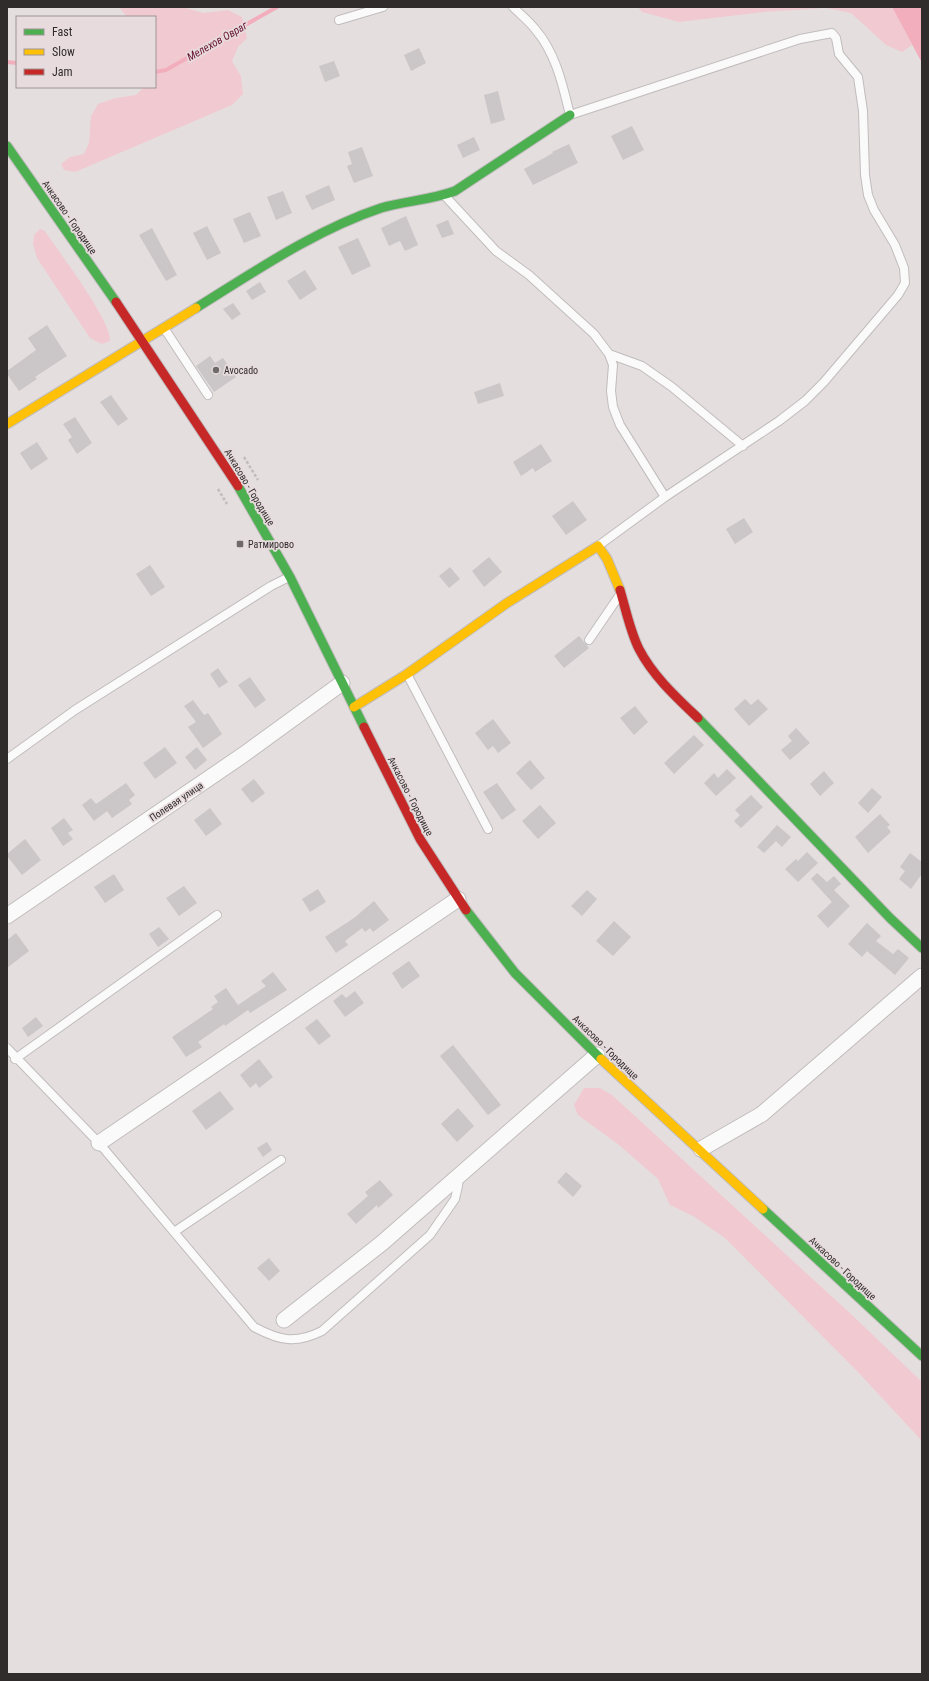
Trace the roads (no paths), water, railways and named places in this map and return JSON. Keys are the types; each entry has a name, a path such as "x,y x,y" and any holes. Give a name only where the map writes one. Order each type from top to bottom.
{"street":[{"path":"7,424 281,255 353,219 382,208 444,195 455,191 570,115"},
{"name":"Ачкасово - Городище","path":"7,146 143,341 241,491 290,577 420,840 458,899 515,973 597,1055 701,1149 922,1356"},
{"path":"354,707 407,674 507,603 598,546 608,557 615,572 636,643 646,662 663,684 708,727 890,918 922,948"},
{"name":"Полевая улица","path":"7,916 243,755 342,683"},
{"path":"100,1143 458,899"},
{"path":"701,1149 762,1114 922,976"},
{"path":"284,1320 382,1243 597,1055"}],"lane":[{"path":"339,20 382,7"},
{"path":"513,7 536,29 551,54 562,82 570,115 793,41 832,33 836,38 839,54 858,77 864,111 865,175 868,194 874,210 895,245 904,268 905,283 898,295 824,382 805,401 743,446 665,497 598,546"},
{"path":"444,195 496,252 530,276 594,334 608,354 613,365 611,391 613,408 620,425 665,497"},
{"path":"164,328 208,396"},
{"path":"608,354 642,366 672,387 743,446"},
{"path":"7,759 75,710 271,586 290,577"},
{"path":"589,640 621,594"},
{"path":"407,674 488,829"},
{"path":"15,1058 217,915"},
{"path":"7,1048 15,1058 100,1143 254,1327 272,1337 292,1340 307,1339 322,1331 430,1236 455,1199 459,1176"},
{"path":"174,1232 281,1160"}],"waterway":[{"name":"Мелехов Овраг","path":"156,72 166,70 277,7"},
{"name":"Мелехов Овраг","path":"7,62 16,63"}],"place":[{"name":"Avocado","path":"216,370"},
{"name":"Ратмирово","path":"240,544"}]}
